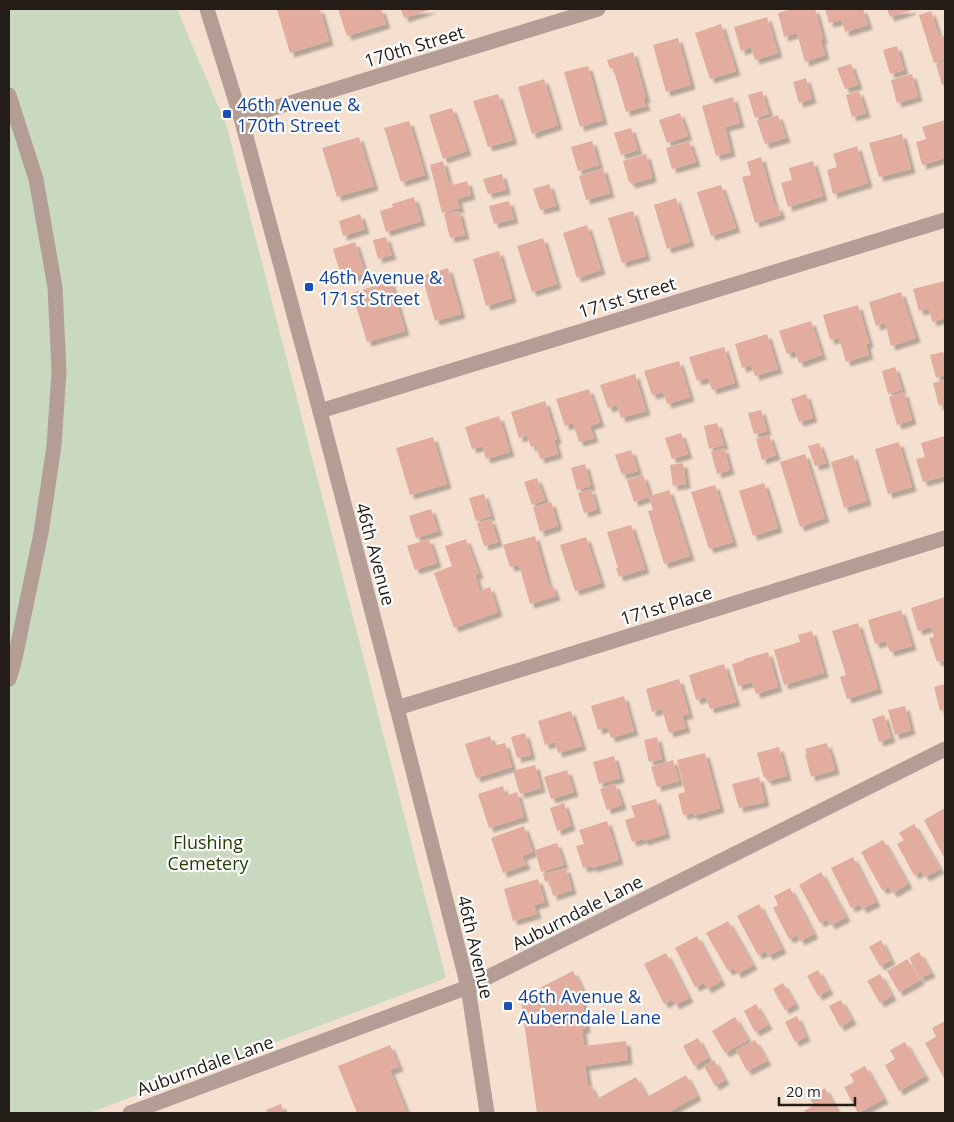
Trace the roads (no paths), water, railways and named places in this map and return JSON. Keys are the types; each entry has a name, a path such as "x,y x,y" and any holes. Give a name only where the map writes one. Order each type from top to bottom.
{"street":[{"name":"46th Avenue","path":"207,9 241,118 397,708 468,988 487,1113"},
{"name":"170th Street","path":"241,118 598,9"},
{"path":"9,95 36,179 56,287 59,370 54,446 41,533 9,679"},
{"name":"171st Street","path":"320,411 945,220"},
{"name":"171st Place","path":"397,708 945,538"},
{"name":"Auburndale Lane","path":"130,1113 468,988 945,749"}],"place":[{"name":"46th Avenue & 170th Street","path":"227,114"},
{"name":"46th Avenue & 171st Street","path":"309,287"},
{"name":"46th Avenue & Auberndale Lane","path":"508,1006"}],"park label":[{"name":"Flushing Cemetery","path":"208,852"}]}
